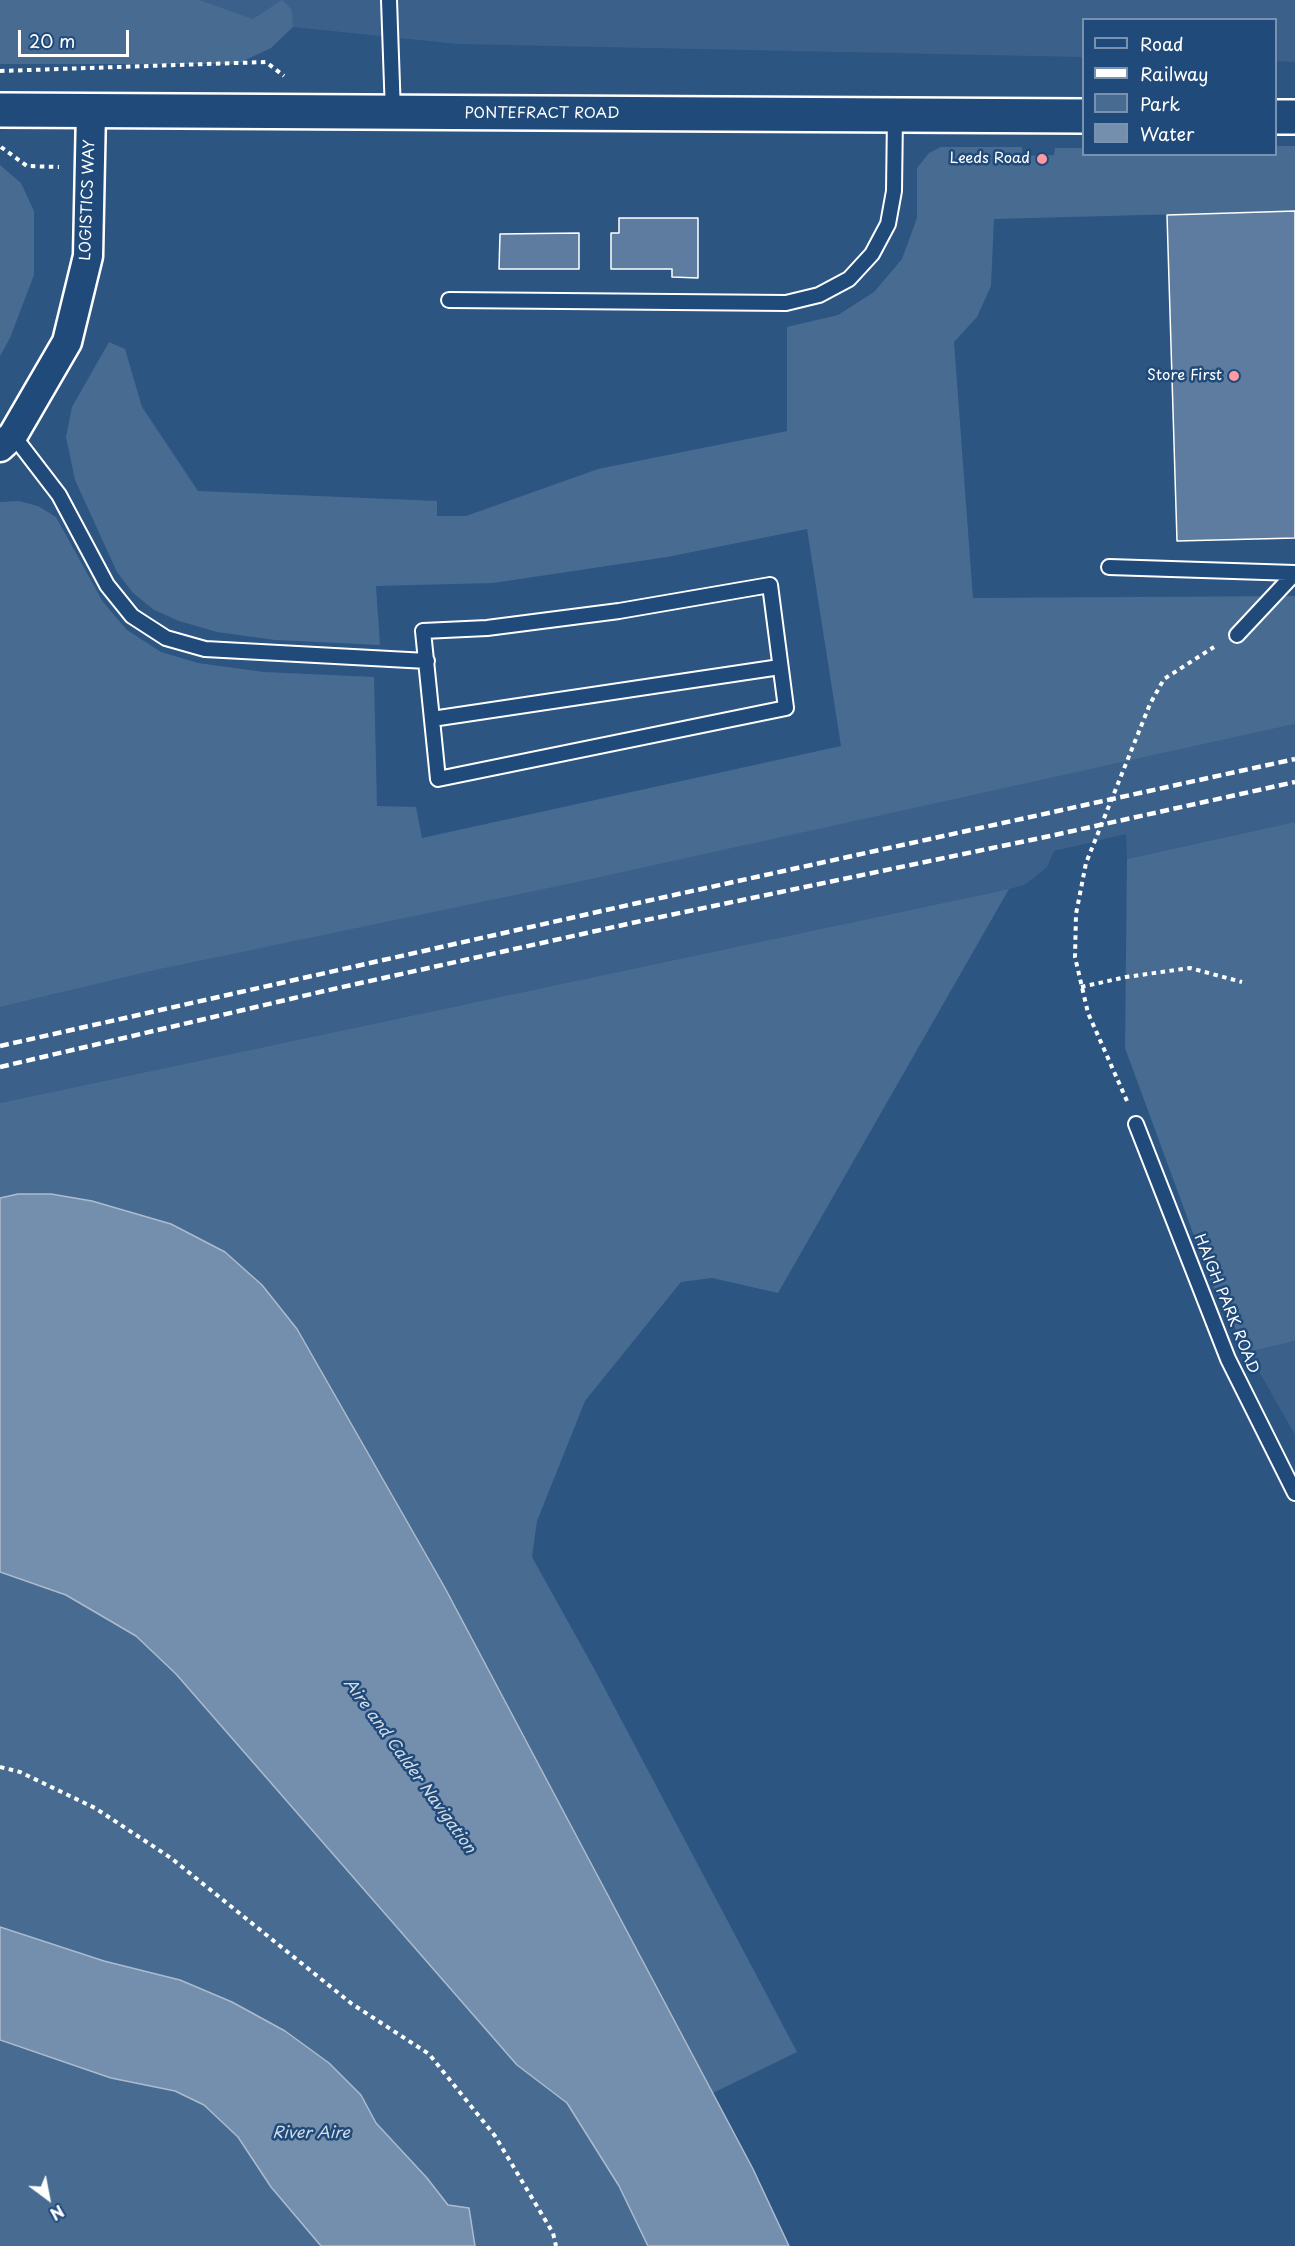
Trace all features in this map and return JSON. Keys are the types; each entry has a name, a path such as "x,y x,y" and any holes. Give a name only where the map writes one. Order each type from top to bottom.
{"main road":[{"name":"PONTEFRACT ROAD","path":"0,110 1082,116"},
{"path":"1277,117 1295,117"}],"street":[{"name":"LOGISTICS WAY","path":"6,441 68,342 88,256 91,111"}],"lane":[{"path":"389,0 393,113"},
{"path":"449,300 786,303 819,295 849,279 872,254 888,224 894,191 895,116"},
{"path":"6,441 58,495 107,585 132,616 166,638 206,649 427,661"},
{"path":"1110,567 1295,573"},
{"path":"1237,634 1295,573"},
{"path":"770,585 780,667 786,708 438,779 423,631 486,628 619,611 770,585"},
{"path":"432,719 780,667"},
{"name":"HAIGH PARK ROAD","path":"1136,1124 1228,1359 1295,1493"}],"path":[{"path":"0,71 266,62 328,113"},
{"path":"0,146 27,166"},
{"path":"1136,1124 1088,1013 1075,957 1076,914 1086,863 1150,704 1164,679 1237,634"},
{"path":"1081,987 1126,977 1190,968 1242,982"},
{"path":"0,1767 20,1772 95,1808 171,1858 352,2004 429,2054 495,2136 553,2234 556,2246"}],"shaded area":[{"path":"200,0 1295,0 1295,62 1277,61 1277,18 1082,18 1082,57 458,44 293,27 292,10 253,19"},
{"path":"1295,724 1295,822 1127,859 1126,834 1054,851 1047,867 1034,878 1024,885 1009,889 0,1103 0,1007 160,969 1053,733 1099,767"},
{"path":"1295,1341 1295,1435 1248,1352"}],"green space":[{"path":"0,0 200,0 253,19 282,0 292,10 293,27 271,48 237,64 0,64"},
{"path":"1277,146 1295,146 1295,211 994,219 991,286 977,317 954,342 973,598 1295,596 1295,724 577,882 160,969 0,1007 0,502 19,501 38,506 56,517 103,602 127,630 161,652 198,663 264,672 374,677 377,806 416,807 422,838 841,746 807,529 667,557 493,583 376,586 380,645 275,640 217,632 179,621 154,610 133,593 117,572 75,480 66,437 72,407 109,342 125,349 142,407 198,491 437,501 437,516 466,516 598,469 787,431 787,327 838,315 874,292 902,259 917,218 917,168 929,153 941,147 1022,147 1022,156 1054,155 1055,148 1082,148 1082,156 1277,156"},
{"path":"0,165 21,183 34,211 34,275 10,338 0,356"},
{"path":"1295,822 1295,1341 1248,1352 1211,1282 1125,1048 1127,859"},
{"path":"1009,889 778,1293 712,1278 681,1282 585,1401 537,1521 532,1557 596,1672 797,2052 713,2093 297,1329 262,1285 92,1201 51,1194 0,1198 0,1103"},
{"path":"0,1572 66,1595 136,1636 176,1674 517,2065 567,2103 619,2186 648,2246 475,2246 469,2208 448,2205 427,2178 376,2123 361,2095 329,2063 285,2031 232,2002 180,1980 104,1961 0,1927"},
{"path":"0,2041 111,2078 175,2091 204,2105 238,2137 271,2187 321,2246 0,2246"}],"water":[{"name":"Aire and Calder Navigation","path":"18,1194 51,1194 92,1201 171,1224 225,1252 262,1285 297,1329 445,1588 753,2169 789,2246 648,2246 619,2186 567,2103 517,2065 176,1674 136,1636 66,1595 0,1572 0,1198"},
{"name":"River Aire","path":"0,1927 104,1961 180,1980 232,2002 285,2031 329,2063 361,2095 376,2123 427,2178 448,2205 469,2208 475,2246 321,2246 271,2187 238,2137 204,2105 175,2091 111,2078 0,2040"}],"building":[{"name":"Store First","path":"1295,211 1295,538 1177,541 1167,215"},
{"path":"619,218 698,218 698,278 672,277 672,269 611,269 611,233 619,233"},
{"path":"579,233 579,269 499,269 500,234"}],"railway":[{"path":"0,1046 1295,759"},
{"path":"0,1067 320,992 641,921 1050,836 1295,782"}],"place":[{"name":"Leeds Road","path":"1042,159"},
{"name":"Store First","path":"1234,376"}]}
